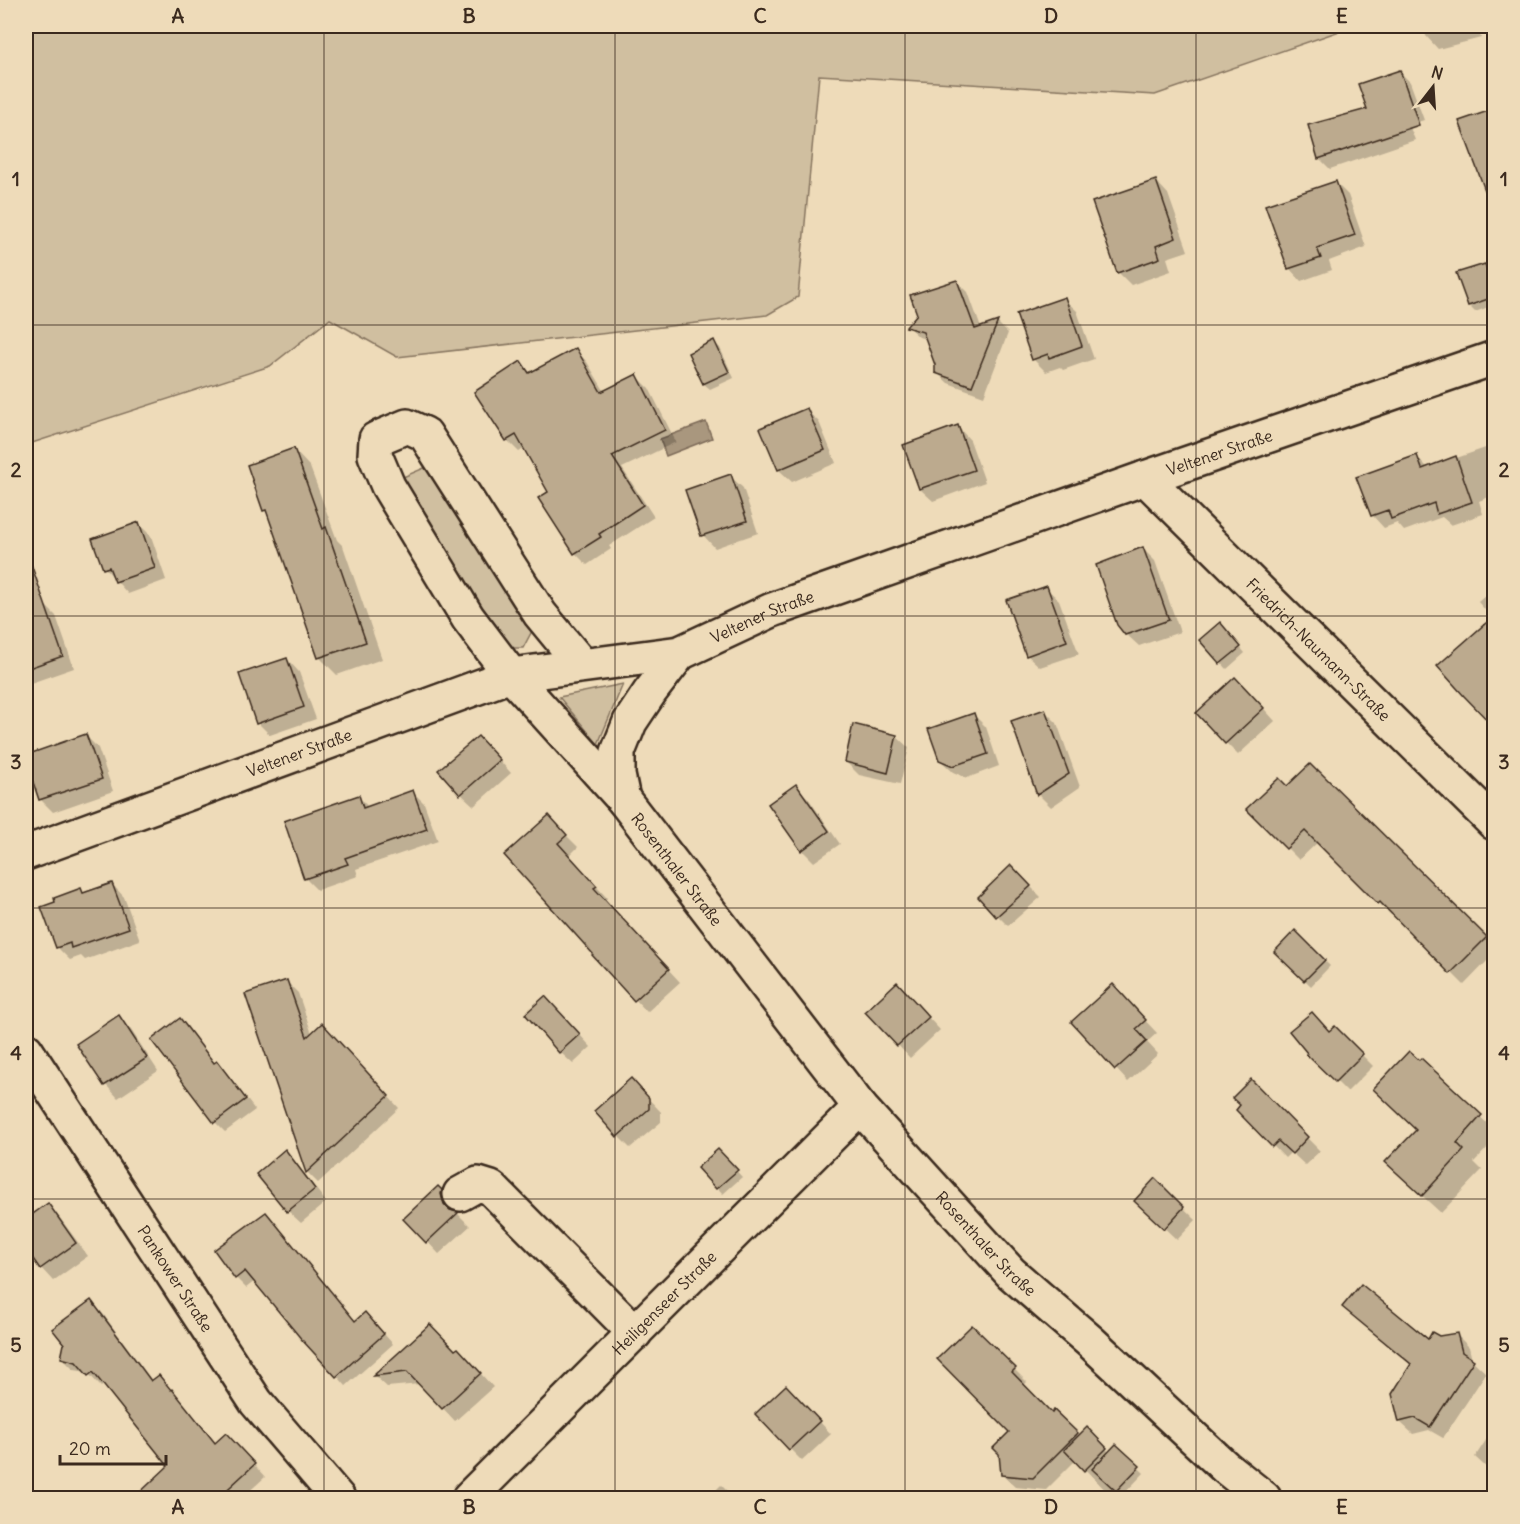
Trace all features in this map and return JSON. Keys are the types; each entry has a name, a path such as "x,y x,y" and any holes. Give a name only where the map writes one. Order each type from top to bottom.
{"street":[{"name":"Veltener Straße","path":"26,853 511,675 680,653 772,610 1494,358"},
{"name":"Rosenthaler Straße","path":"582,665 540,614 425,434 407,426 376,439 375,455 388,486 468,618 511,675 623,799 860,1107 1011,1273 1092,1343 1225,1467 1264,1498"},
{"name":"Friedrich-Naumann-Straße","path":"1145,478 1494,823"},
{"path":"623,799 618,775 618,752 630,722 680,653"},
{"name":"Pankower Straße","path":"26,1050 256,1402 338,1498"},
{"name":"Heiligenseer Straße","path":"469,1498 860,1107"},
{"path":"460,1194 478,1184 491,1188 635,1333"}],"shaded area":[{"path":"26,26 1354,26 1155,95 819,75 798,297 767,315 397,357 330,319 270,366 26,445"},
{"path":"706,422 712,438 666,456 660,439"},
{"path":"424,468 445,484 517,598 532,631 523,648 505,648 400,494 403,477"},
{"path":"623,684 598,744 559,697"}],"building":[{"path":"1400,70 1419,125 1318,159 1308,125 1367,109 1358,84"},
{"path":"1494,109 1494,208 1492,209 1459,121"},
{"path":"1156,180 1176,238 1156,246 1160,258 1117,273 1092,202"},
{"path":"1336,181 1355,235 1317,248 1321,258 1288,269 1265,205"},
{"path":"1485,264 1494,290 1494,297 1468,306 1456,273"},
{"path":"957,280 975,329 998,321 972,386 935,373 935,365 923,332 906,327 917,314 910,295"},
{"path":"1065,297 1082,346 1049,358 1048,354 1032,360 1016,314"},
{"path":"714,340 729,372 703,384 688,353"},
{"path":"576,348 601,392 637,374 665,430 612,456 643,505 599,534 601,537 574,554 538,498 548,492 516,435 506,441 474,392 521,361 529,373"},
{"path":"807,408 825,450 778,470 760,428"},
{"path":"958,425 974,470 919,489 903,445"},
{"path":"294,448 323,529 326,527 366,642 318,658 266,510 263,511 247,465"},
{"path":"1417,455 1422,469 1456,456 1472,502 1437,514 1434,503 1391,519 1388,510 1371,516 1356,477"},
{"path":"731,474 747,521 701,536 685,490"},
{"path":"139,522 155,568 115,582 109,567 103,569 92,539"},
{"path":"1143,547 1169,620 1125,635 1117,625 1096,565"},
{"path":"30,561 63,656 26,669 26,562"},
{"path":"1047,586 1067,641 1026,656 1006,600"},
{"path":"1494,616 1494,727 1437,666"},
{"path":"1220,622 1241,647 1220,664 1199,640"},
{"path":"287,658 304,707 256,724 239,674"},
{"path":"1235,677 1264,708 1225,744 1196,713"},
{"path":"1045,709 1069,774 1037,795 1011,721"},
{"path":"974,713 988,754 953,766 939,760 928,729"},
{"path":"853,724 897,735 888,773 845,762"},
{"path":"86,734 102,779 39,800 26,755"},
{"path":"478,736 500,760 460,795 438,770"},
{"path":"1310,764 1487,937 1450,974 1380,902 1378,904 1305,831 1286,849 1246,809 1279,778 1287,786"},
{"path":"796,784 829,831 801,851 768,804"},
{"path":"413,790 427,829 345,858 348,864 304,879 284,821 359,795 363,808"},
{"path":"549,815 567,835 558,843 597,886 594,888 669,969 634,1001 504,855"},
{"path":"1011,865 1031,886 996,917 978,897"},
{"path":"112,883 129,928 71,948 70,943 56,948 41,907 55,902 54,898 81,888 83,893"},
{"path":"1295,930 1325,960 1304,981 1274,952"},
{"path":"287,980 307,1037 322,1023 389,1096 306,1173 245,994"},
{"path":"897,982 929,1017 897,1046 865,1012"},
{"path":"1113,984 1146,1020 1136,1029 1147,1041 1115,1070 1071,1022"},
{"path":"545,996 580,1034 559,1053 525,1014"},
{"path":"1312,1012 1329,1031 1335,1026 1363,1054 1335,1082 1306,1054 1289,1031"},
{"path":"119,1015 147,1058 104,1086 76,1044"},
{"path":"180,1018 214,1063 217,1061 246,1099 214,1123 151,1040"},
{"path":"1409,1051 1419,1060 1421,1058 1482,1115 1457,1143 1464,1150 1422,1196 1385,1162 1416,1130 1373,1089"},
{"path":"631,1078 649,1098 649,1109 617,1137 594,1111"},
{"path":"1251,1079 1308,1137 1292,1154 1278,1141 1272,1147 1236,1110 1240,1105 1232,1098"},
{"path":"285,1149 315,1189 287,1212 256,1174"},
{"path":"718,1149 738,1170 716,1189 697,1168"},
{"path":"1155,1178 1184,1207 1164,1229 1134,1201"},
{"path":"438,1186 442,1190 444,1204 450,1210 459,1212 426,1243 403,1219"},
{"path":"48,1203 76,1243 40,1269 26,1249 26,1219"},
{"path":"266,1212 355,1321 365,1312 384,1334 336,1377 245,1271 235,1279 214,1250"},
{"path":"1361,1284 1428,1339 1432,1332 1439,1336 1457,1333 1462,1352 1474,1360 1430,1427 1415,1418 1399,1422 1392,1394 1411,1364 1342,1307"},
{"path":"91,1300 151,1381 159,1375 215,1443 226,1433 255,1464 218,1498 134,1498 168,1466 93,1372 88,1376 76,1362 61,1358 64,1344 52,1329"},
{"path":"430,1324 455,1350 458,1348 481,1373 442,1409 407,1372 373,1376"},
{"path":"972,1325 1016,1368 1012,1372 1052,1413 1054,1410 1078,1433 1033,1478 1001,1475 999,1454 993,1448 1009,1432 937,1359"},
{"path":"786,1385 820,1421 789,1450 755,1414"},
{"path":"1087,1427 1107,1448 1084,1471 1064,1450"},
{"path":"1116,1444 1140,1466 1116,1491 1092,1469"}]}
